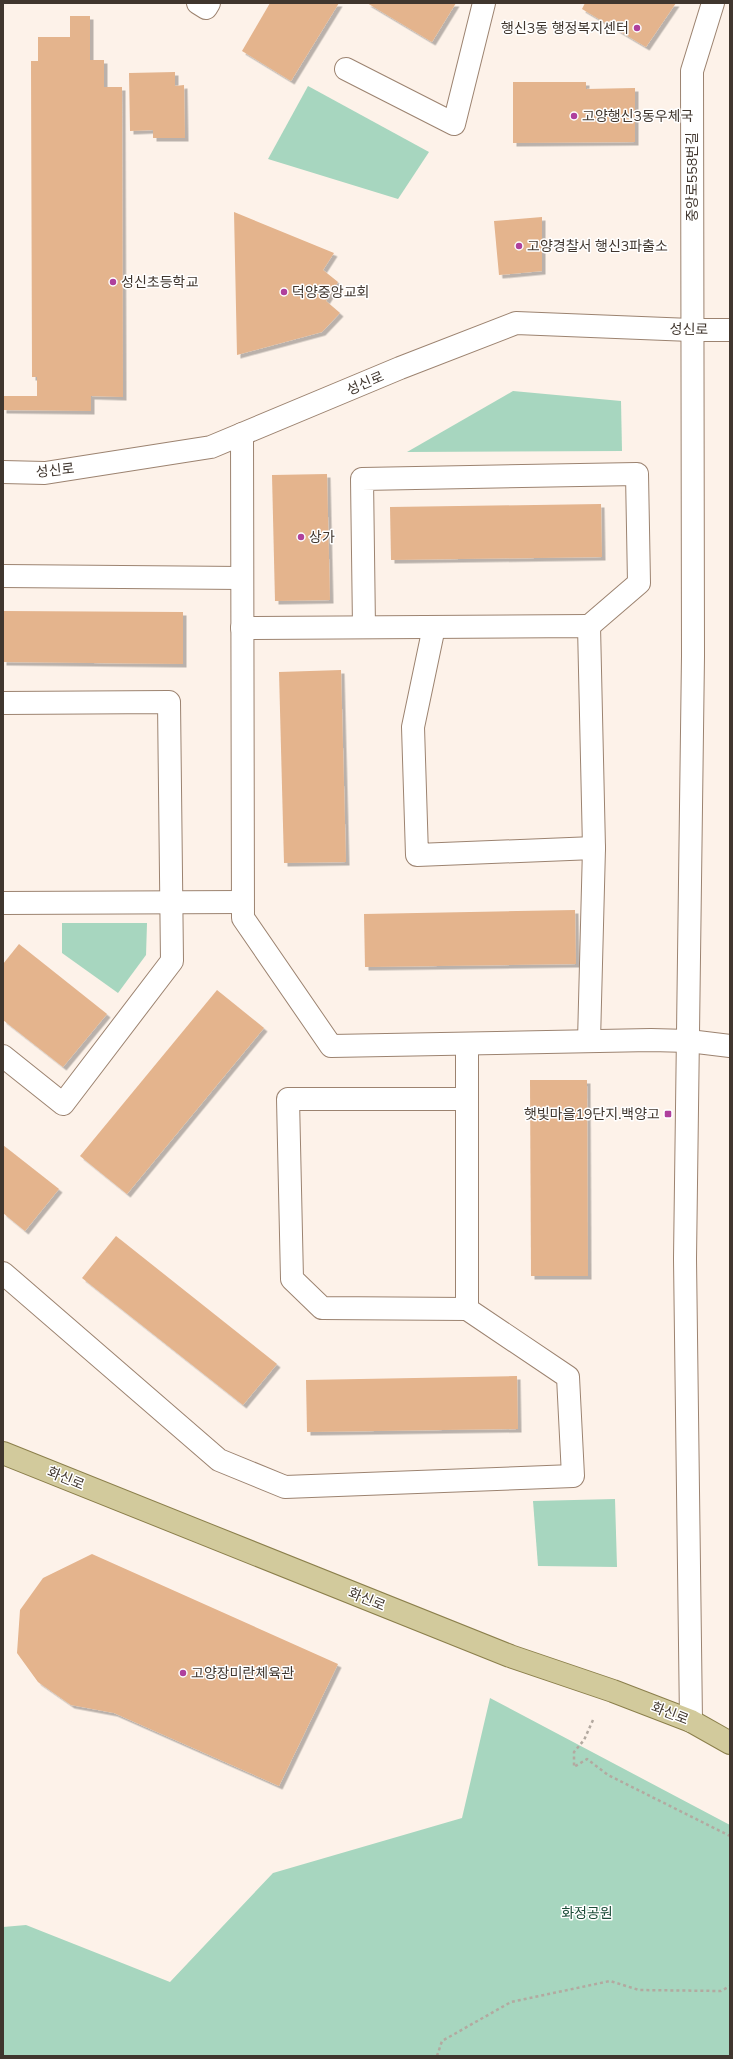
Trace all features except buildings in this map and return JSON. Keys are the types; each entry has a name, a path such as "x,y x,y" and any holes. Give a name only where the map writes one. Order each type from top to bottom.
{"main road":[{"name":"화신로","path":"3,1454 510,1656 613,1691 691,1721 730,1743"}],"street":[{"path":"198,3 206,8 208,3"},
{"path":"346,69 454,124 484,3"},
{"name":"중앙로558번길","path":"691,1721 685,1259 693,656 691,330 692,71 714,3"},
{"name":"성신로","path":"3,472 45,473 212,447 400,368 516,323 691,330 730,330"},
{"path":"242,434 243,918 331,1046 689,1041 730,1046"},
{"path":"242,628 589,626 639,583 637,474 362,479 364,627"},
{"path":"3,576 242,578"},
{"path":"434,626 413,727 417,855 594,848"},
{"path":"589,626 594,848 590,1042"},
{"path":"3,703 169,702 172,903 172,961 63,1104 3,1056"},
{"path":"3,903 242,902"},
{"path":"467,1044 467,1309"},
{"path":"3,1273 219,1460 285,1487 573,1476 568,1377 467,1309 322,1308 292,1279 288,1099 467,1099"}],"path":[{"path":"593,1720 584,1740 574,1752 574,1767 587,1760 608,1774 730,1836"},
{"path":"437,2056 442,2042 511,2002 610,1981 639,1990 721,1991 730,1986"}],"green space":[{"path":"308,86 429,152 398,199 268,159"},
{"path":"513,391 621,401 622,451 407,452"},
{"path":"62,923 147,923 146,955 118,993 62,953"},
{"path":"615,1499 617,1567 538,1566 533,1501"},
{"name":"화정공원","path":"490,1698 730,1825 730,2056 3,2056 3,1927 26,1925 170,1982 273,1873 462,1818"}],"place":[{"name":"행신3동 행정복지센터","path":"637,28"},
{"name":"고양행신3동우체국","path":"574,116"},
{"name":"고양경찰서 행신3파출소","path":"519,246"},
{"name":"성신초등학교","path":"113,282"},
{"name":"덕양중앙교회","path":"284,292"},
{"name":"상가","path":"301,537"},
{"name":"햇빛마을19단지.백양고","path":"668,1114"},
{"name":"고양장미란체육관","path":"183,1673"}]}
